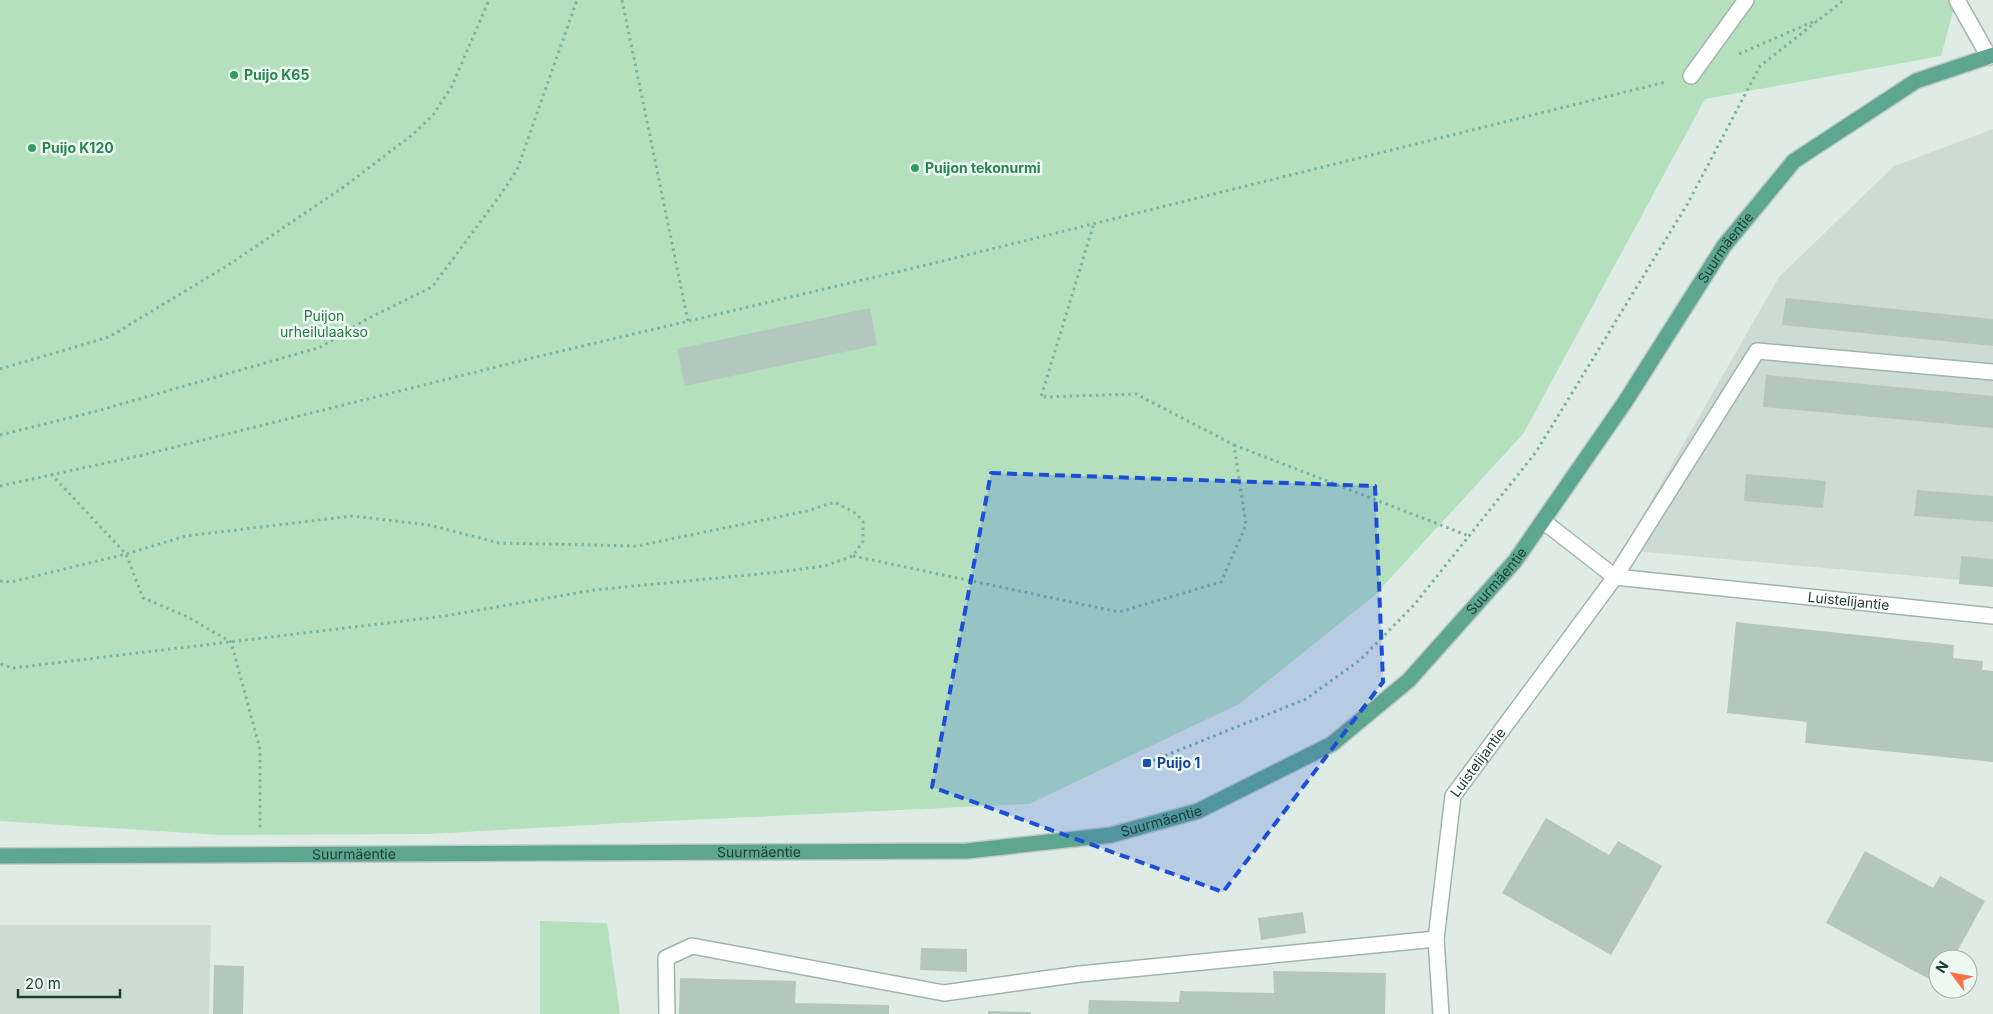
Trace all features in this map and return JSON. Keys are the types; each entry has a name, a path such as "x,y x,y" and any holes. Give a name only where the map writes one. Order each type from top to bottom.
{"main road":[{"name":"Suurmäentie","path":"0,856 967,851 1110,835 1198,811 1332,744 1409,680 1514,561 1625,402 1724,246 1794,161 1916,81 1991,56"}],"street":[{"path":"1691,76 1746,0"},
{"path":"1957,0 1991,56"},
{"path":"1543,521 1616,577 1757,351 1993,372"},
{"name":"Luistelijantie","path":"1441,1014 1436,938 1453,796 1616,577 1993,616"},
{"path":"667,1014 666,958 692,946 944,993 1080,974 1436,938"}],"path":[{"path":"0,369 110,337 230,264 345,186 412,135 433,115 452,86 489,0"},
{"path":"0,435 97,410 320,347 367,319 432,287 499,198 517,170 578,0"},
{"path":"622,0 688,321"},
{"path":"1147,763 1306,700 1360,660 1414,605 1536,452 1688,203 1760,66 1816,20 1844,0"},
{"path":"1736,56 1816,20"},
{"path":"0,486 143,455 688,321 1094,224 1691,76"},
{"path":"1094,224 1041,397 1136,394 1234,445 1469,536"},
{"path":"0,664 13,668 444,616 594,590 824,566 853,556 1119,612 1221,582 1246,525 1234,445"},
{"path":"51,474 126,554 143,598 188,617 231,642 260,749 261,855"},
{"path":"0,581 11,582 126,554 186,536 352,516 429,525 499,543 637,546 807,510 834,502 857,514 863,522 863,541 853,556"}],"highlighted area":[{"path":"991,473 1375,486 1383,682 1223,892 932,787"}],"shaded area":[{"path":"1993,129 1993,583 1623,550 1779,277 1894,166"},
{"path":"0,925 211,925 209,1014 0,1014"}],"green space":[{"name":"Puijon urheilulaakso","path":"0,0 1956,0 1941,56 1705,99 1523,434 1375,595 1239,704 1029,804 430,834 221,835 0,821"},
{"path":"540,921 607,923 620,1014 540,1014"}],"building":[{"path":"1786,298 1993,319 1993,346 1782,325"},
{"path":"870,308 877,345 685,386 677,349"},
{"path":"1766,375 1993,396 1993,428 1763,407"},
{"path":"1746,474 1826,481 1823,508 1744,501"},
{"path":"1917,490 1993,496 1993,522 1914,516"},
{"path":"1961,556 1993,559 1993,587 1959,584"},
{"path":"1736,622 1954,645 1953,658 1983,661 1982,670 1993,671 1993,762 1805,743 1807,722 1727,713"},
{"path":"1546,818 1609,855 1618,841 1662,866 1611,955 1502,893"},
{"path":"1865,851 1933,888 1940,876 1985,901 1959,949 1928,949 1928,979 1826,923"},
{"path":"1303,912 1306,933 1261,940 1258,918"},
{"path":"921,948 967,949 967,972 920,970"},
{"path":"214,965 244,966 243,1014 213,1014"},
{"path":"1273,971 1386,973 1385,1014 1088,1014 1089,1000 1179,1002 1180,991 1274,993"},
{"path":"680,978 796,981 795,1003 889,1005 889,1014 679,1014"},
{"path":"988,1011 1031,1012 1031,1014 988,1014"}],"place":[{"name":"Puijo K65","path":"234,75"},
{"name":"Puijo K120","path":"32,148"},
{"name":"Puijon tekonurmi","path":"915,168"},
{"name":"Puijo 1","path":"1147,763"}]}
